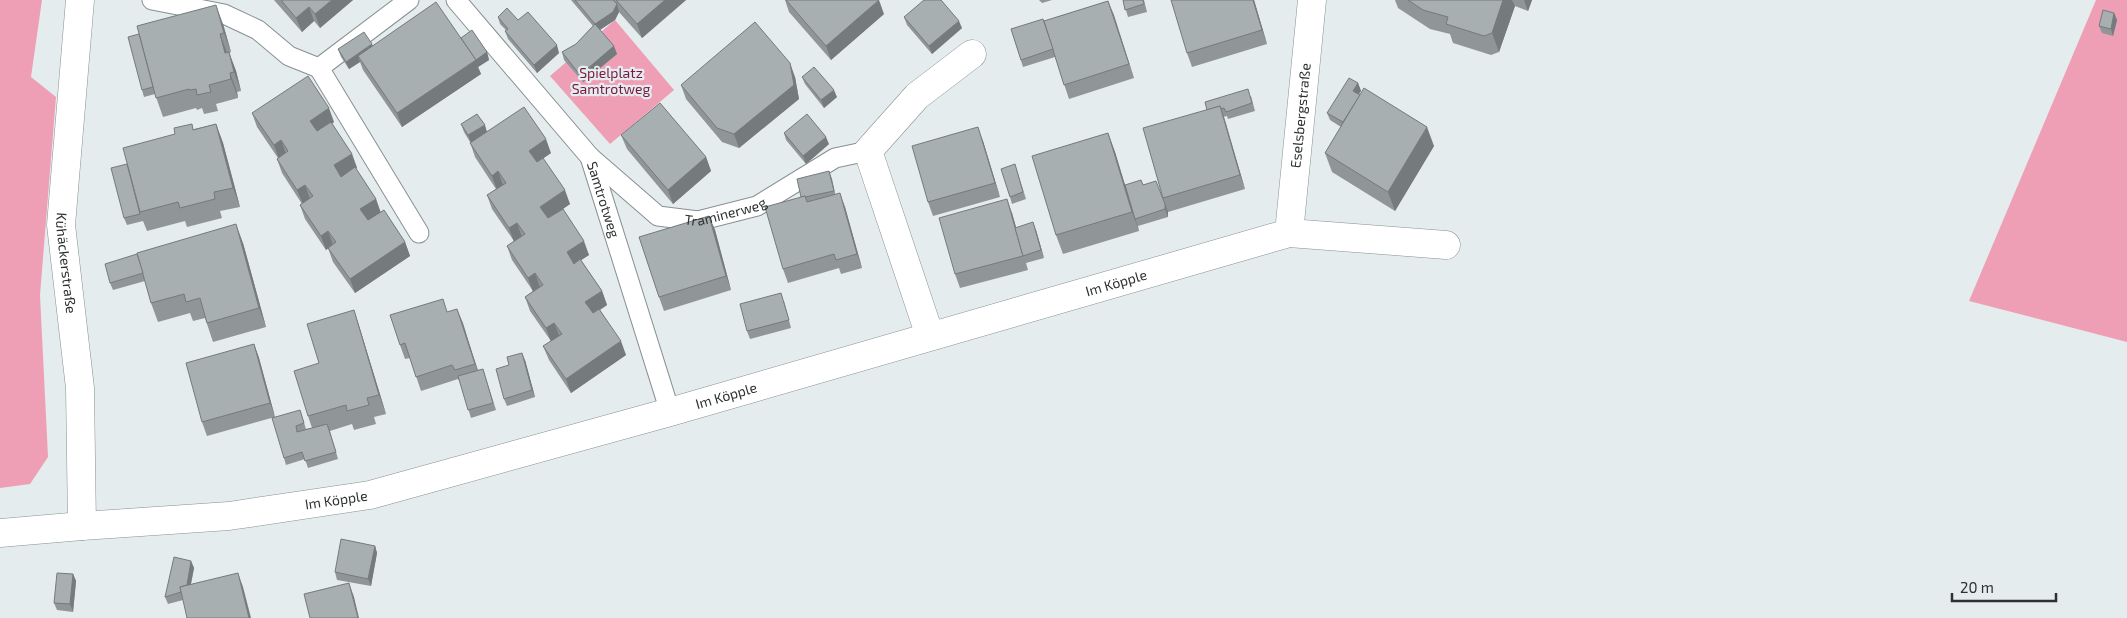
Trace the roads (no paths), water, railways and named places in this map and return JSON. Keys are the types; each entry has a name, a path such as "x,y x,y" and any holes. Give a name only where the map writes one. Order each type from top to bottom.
{"street":[{"name":"Kühäckerstraße","path":"80,0 61,225 80,388 82,526"},
{"name":"Eselsbergstraße","path":"1289,233 1312,0"},
{"path":"930,336 868,151 917,96 972,54"},
{"name":"Im Köpple","path":"0,533 230,516 370,495 670,412 1289,233 1446,245"}],"lane":[{"path":"152,0 224,14 258,30 289,56 318,68 419,232"},
{"path":"318,68 409,0"},
{"name":"Samtrotweg","path":"456,0 590,157 670,412"},
{"name":"Traminerweg","path":"590,157 658,216 698,221 757,206 836,158 868,151"}],"park label":[{"name":"Spielplatz Samtrotweg","path":"611,82"}]}
